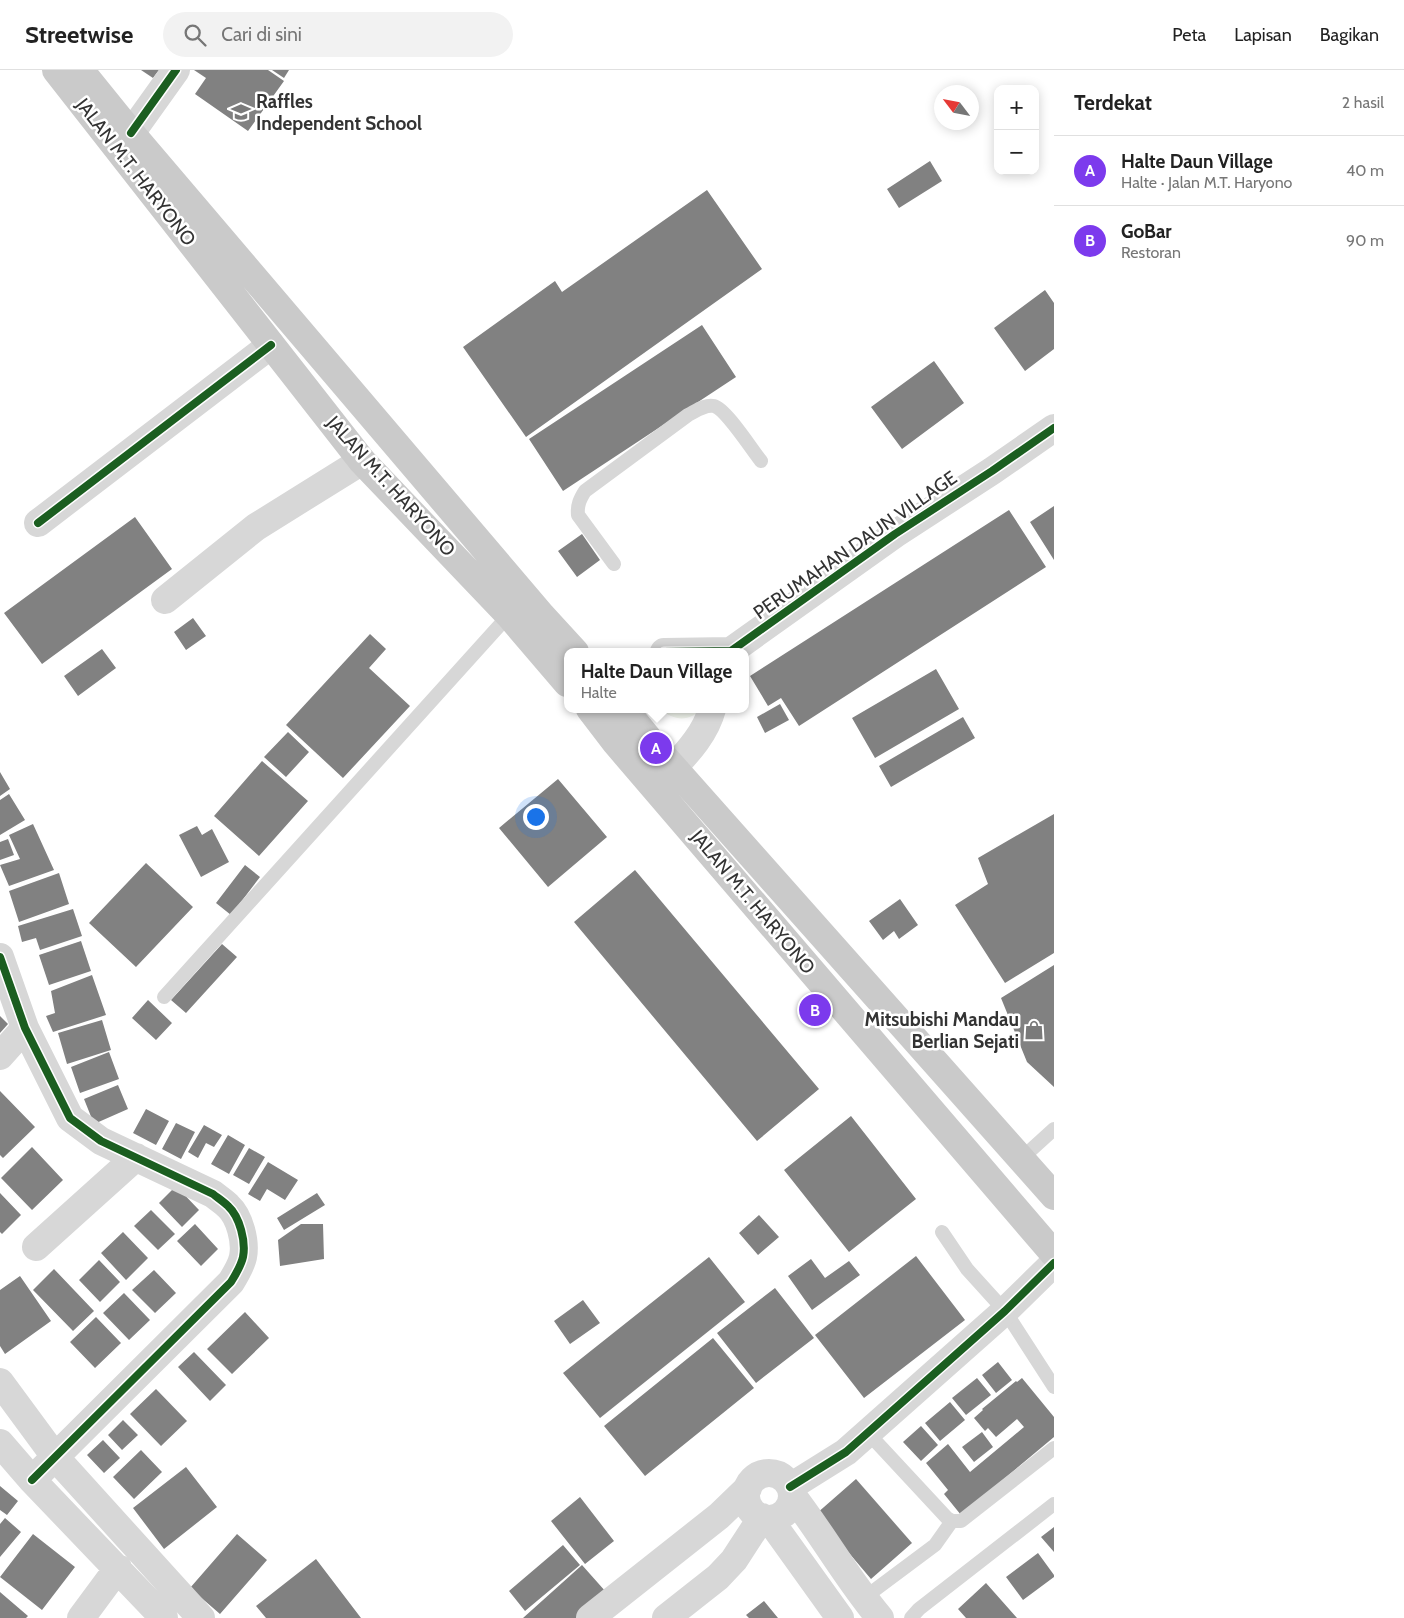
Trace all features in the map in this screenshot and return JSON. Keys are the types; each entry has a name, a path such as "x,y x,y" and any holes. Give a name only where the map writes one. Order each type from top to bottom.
{"main road":[{"name":"JALAN M.T. HARYONO","path":"56,70 362,461 509,615 564,679"},
{"name":"JALAN M.T. HARYONO","path":"80,70 131,133 571,648"},
{"name":"JALAN M.T. HARYONO","path":"593,713 1054,1254"},
{"name":"JALAN M.T. HARYONO","path":"627,713 673,768 1054,1196"},
{"path":"654,786 673,768"}],"street":[{"path":"131,133 176,70"},
{"path":"38,523 271,344"},
{"name":"PERUMAHAN DAUN VILLAGE","path":"735,648 895,534 1054,428"},
{"path":"165,600 256,527 362,461"},
{"path":"673,768 688,752 711,713"},
{"path":"0,957 25,1028 70,1118 92,1136 213,1194 229,1206 237,1217 243,1247 243,1257 239,1269 231,1282 32,1480"},
{"path":"0,1056 25,1028"},
{"path":"36,1247 136,1157"},
{"path":"666,1618 718,1577 734,1560 765,1518 783,1514 788,1509 791,1491 846,1452 868,1433 1006,1312 1054,1263"},
{"path":"0,1382 56,1458 201,1618"},
{"path":"0,1443 32,1480 164,1618"},
{"path":"590,1618 719,1516 758,1476 773,1474 780,1476 872,1608"},
{"path":"748,1488 747,1502 751,1509 765,1518 840,1618"},
{"path":"81,1618 118,1568"}],"lane":[{"path":"614,564 578,515 580,499 586,491 688,415 704,406 715,406 726,414 761,461"},
{"path":"164,997 509,615"},
{"path":"1021,1159 1054,1129"},
{"path":"942,1232 967,1269 1006,1312 1054,1387"},
{"path":"868,1433 947,1518 952,1521 961,1521 1054,1448"},
{"path":"911,1618 919,1609 1054,1504"},
{"path":"872,1608 935,1545 952,1521"}],"shaded area":[{"path":"666,713 697,713 687,718 671,716"}],"building":[{"path":"141,70 159,70 153,78"},
{"name":"Raffles Independent School","path":"194,70 268,70 284,81 248,131 195,94 206,78"},
{"path":"272,70 289,70 284,78"},
{"path":"930,161 942,181 899,208 887,189"},
{"path":"707,190 762,269 526,437 463,347 555,281 562,292"},
{"path":"1045,290 1054,303 1054,349 1025,371 994,328"},
{"path":"702,325 736,377 563,491 529,439"},
{"path":"934,361 964,403 902,449 871,407"},
{"path":"1054,506 1054,560 1030,522"},
{"path":"1009,510 1046,567 799,726 781,698 768,706 750,676"},
{"path":"135,517 172,569 42,664 4,613"},
{"path":"582,534 600,560 577,577 558,551"},
{"path":"193,618 206,636 186,650 174,632"},
{"path":"370,634 386,649 369,668 410,706 343,778 286,725"},
{"path":"102,649 116,668 78,696 64,676"},
{"path":"936,669 959,709 875,758 852,718"},
{"path":"780,704 789,720 765,733 757,717"},
{"path":"963,717 975,738 891,787 879,766"},
{"path":"288,732 309,752 286,777 264,757"},
{"path":"262,761 308,801 259,856 214,816"},
{"path":"0,772 10,789 0,796"},
{"path":"558,779 607,837 548,887 499,828"},
{"path":"9,794 25,820 0,835 0,800"},
{"path":"1054,814 1054,953 1005,983 955,905 988,884 978,858"},
{"path":"33,824 54,870 9,886 0,865 20,859 9,835"},
{"path":"197,826 202,835 212,829 229,862 201,877 179,835"},
{"path":"8,839 14,855 0,860 0,842"},
{"path":"146,863 193,907 136,967 89,923"},
{"path":"245,865 260,877 231,915 216,903"},
{"path":"635,870 819,1089 757,1141 574,922"},
{"path":"59,873 69,904 19,922 9,891"},
{"path":"900,899 918,925 899,939 894,931 883,940 869,921"},
{"path":"73,909 82,936 40,950 36,938 22,942 18,926"},
{"path":"81,941 91,971 49,985 39,955"},
{"path":"222,944 237,957 186,1013 171,1000"},
{"name":"Mitsubishi Mandau Berlian Sejati","path":"1054,965 1054,1087 1027,1062 1001,998"},
{"path":"92,975 106,1015 53,1032 46,1016 55,1013 51,991"},
{"path":"148,1000 172,1023 156,1040 132,1018"},
{"path":"0,1016 8,1024 0,1033"},
{"path":"102,1020 111,1050 67,1064 58,1033"},
{"path":"109,1052 119,1079 80,1093 71,1067"},
{"path":"118,1085 128,1109 94,1124 84,1099"},
{"path":"0,1091 35,1127 3,1158 0,1155"},
{"path":"146,1109 169,1121 156,1145 133,1133"},
{"path":"851,1116 916,1199 849,1252 784,1170"},
{"path":"176,1123 195,1132 181,1159 162,1149"},
{"path":"204,1125 222,1135 214,1147 206,1143 198,1158 188,1152"},
{"path":"228,1135 245,1145 229,1174 211,1164"},
{"path":"32,1147 63,1180 32,1210 1,1178"},
{"path":"249,1148 265,1157 249,1184 233,1175"},
{"path":"268,1162 298,1180 285,1200 267,1189 260,1201 248,1194"},
{"path":"176,1186 199,1210 182,1227 159,1203"},
{"path":"0,1193 21,1215 2,1234 0,1232"},
{"path":"317,1193 325,1205 284,1230 277,1218"},
{"path":"151,1210 175,1234 158,1250 134,1226"},
{"path":"759,1215 779,1237 758,1255 739,1233"},
{"path":"195,1224 218,1249 201,1266 177,1241"},
{"path":"301,1224 323,1224 324,1259 280,1266 278,1240"},
{"path":"123,1232 148,1258 126,1280 101,1253"},
{"path":"916,1256 965,1320 864,1398 815,1335"},
{"path":"709,1257 745,1302 600,1418 563,1373"},
{"path":"811,1259 825,1278 849,1261 860,1275 812,1310 788,1276"},
{"path":"99,1260 120,1282 100,1302 79,1280"},
{"path":"54,1269 94,1311 73,1331 33,1290"},
{"path":"154,1270 176,1293 155,1313 132,1290"},
{"path":"20,1276 51,1321 5,1354 0,1346 0,1290"},
{"path":"775,1288 814,1338 756,1383 717,1333"},
{"path":"124,1293 150,1320 129,1340 103,1313"},
{"path":"583,1300 600,1323 570,1344 554,1321"},
{"path":"245,1312 269,1338 232,1374 207,1349"},
{"path":"96,1317 121,1343 95,1368 70,1342"},
{"path":"713,1338 754,1388 645,1476 604,1426"},
{"path":"194,1352 226,1385 210,1401 178,1367"},
{"path":"998,1362 1012,1380 996,1393 982,1375"},
{"path":"977,1378 991,1395 966,1415 952,1398"},
{"path":"1022,1378 1054,1417 1054,1437 961,1515 944,1494 948,1490 926,1463 948,1444 970,1472 1024,1427 1017,1419 996,1437 988,1428 985,1431 974,1418 982,1409"},
{"path":"156,1389 187,1421 161,1446 130,1414"},
{"path":"950,1402 965,1420 940,1441 925,1423"},
{"path":"123,1420 138,1435 122,1450 108,1435"},
{"path":"921,1426 938,1445 921,1461 903,1442"},
{"path":"982,1432 993,1447 974,1462 962,1447"},
{"path":"103,1440 120,1458 104,1473 87,1455"},
{"path":"141,1450 162,1472 134,1499 113,1477"},
{"path":"186,1467 217,1507 164,1549 133,1508"},
{"path":"856,1479 912,1543 871,1579 816,1514"},
{"path":"0,1486 18,1501 7,1515 0,1510"},
{"path":"580,1497 614,1541 585,1564 551,1521"},
{"path":"5,1518 21,1532 0,1557 0,1524"},
{"path":"1054,1527 1054,1552 1041,1537"},
{"path":"33,1534 75,1567 42,1610 0,1577"},
{"path":"237,1534 267,1560 220,1614 190,1588"},
{"path":"563,1545 580,1565 525,1611 509,1591"},
{"path":"1038,1553 1054,1577 1023,1600 1006,1577"},
{"path":"316,1559 361,1618 266,1618 256,1606"},
{"path":"582,1565 606,1592 577,1618 523,1618"},
{"path":"986,1583 1017,1618 966,1618 958,1609"},
{"path":"0,1592 28,1616 26,1618 0,1618"},
{"path":"764,1601 778,1618 749,1618 746,1615"}],"cycle path":[{"path":"131,133 176,70"},
{"path":"38,523 271,345"},
{"path":"735,648 895,534 1054,428"},
{"path":"0,957 25,1028 70,1118 101,1141 213,1194 228,1206 236,1216 244,1244 242,1260 231,1282 32,1480"},
{"path":"790,1487 846,1452 1005,1311 1054,1263"}],"place":[{"name":"Raffles Independent School","path":"241,112"},
{"name":"Halte Daun Village","path":"656,748"},
{"name":"GoBar","path":"815,1010"},
{"name":"Mitsubishi Mandau Berlian Sejati","path":"1034,1030"}]}
